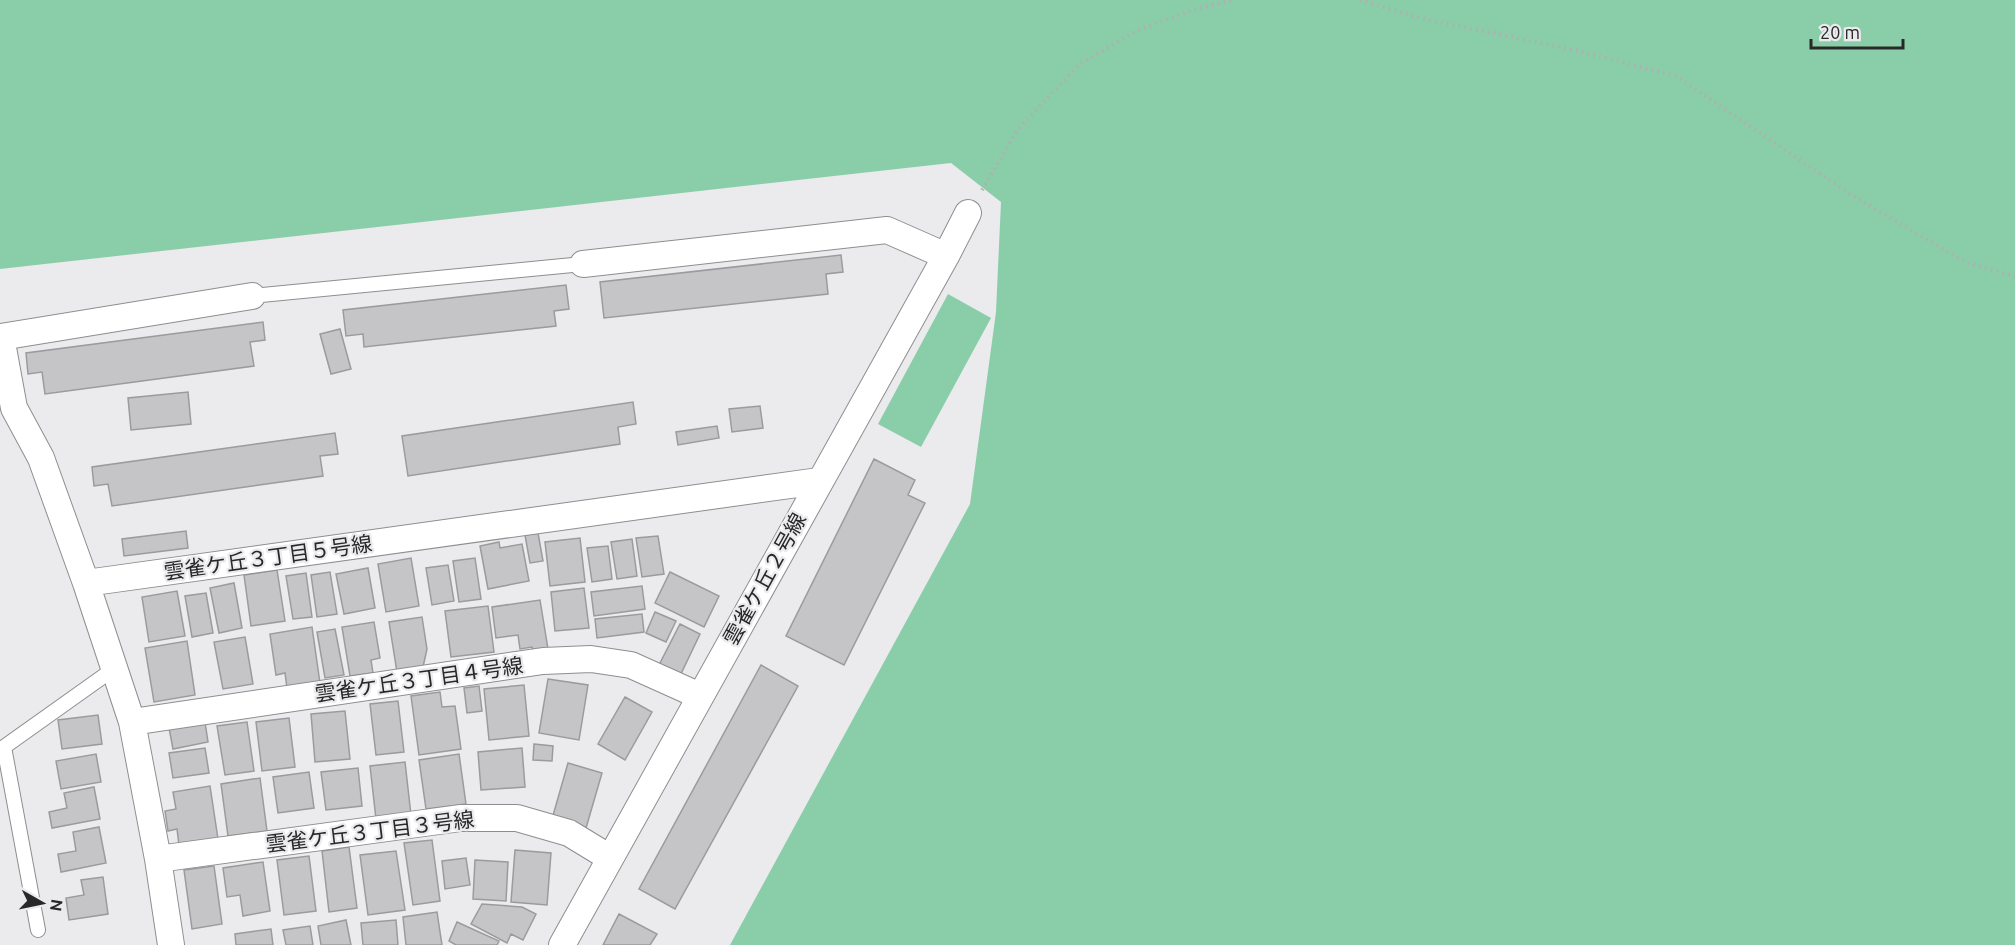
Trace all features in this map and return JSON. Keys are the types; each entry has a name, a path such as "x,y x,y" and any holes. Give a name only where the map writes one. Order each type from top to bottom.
{"street":[{"name":"雲雀ケ丘２号線","path":"562,945 968,213"},
{"path":"583,264 887,231 946,256"},
{"path":"171,945 158,859 132,722 86,583 41,458 14,408 1,337 252,296"},
{"name":"雲雀ケ丘３丁目５号線","path":"86,583 819,481"},
{"name":"雲雀ケ丘３丁目４号線","path":"132,722 543,662 591,659 631,665 700,696"},
{"name":"雲雀ケ丘３丁目３号線","path":"158,859 461,818 517,818 569,833 610,858"}],"lane":[{"path":"252,296 583,264"},
{"path":"38,930 4,747 114,668"}],"path":[{"path":"968,213 1018,129 1080,64 1138,30 1192,10 1233,0"},
{"path":"1360,0 1420,18 1579,51 1676,76 1870,206 1967,263 2015,276"}],"green space":[{"path":"0,0 2015,0 2015,945 730,945 970,504 996,312 1001,202 951,163 0,269"},
{"path":"948,294 991,318 921,447 878,424"}],"building":[{"path":"841,255 843,272 826,274 828,294 604,318 600,282"},
{"path":"566,285 569,309 554,311 556,326 364,347 363,334 346,336 343,310"},
{"path":"263,322 265,340 250,342 254,366 45,394 42,372 28,374 26,353"},
{"path":"340,329 351,369 331,374 320,334"},
{"path":"188,392 191,424 131,430 128,398"},
{"path":"633,402 636,424 618,427 620,444 408,476 402,436"},
{"path":"760,406 763,428 732,432 729,409"},
{"path":"717,426 719,438 678,445 676,432"},
{"path":"335,433 338,454 320,456 323,476 112,506 108,484 94,486 92,467"},
{"path":"874,459 915,480 908,495 925,503 844,665 786,636"},
{"path":"186,531 188,548 124,556 122,539"},
{"path":"538,533 543,561 530,563 525,535"},
{"path":"658,536 664,574 642,577 636,538"},
{"path":"580,538 585,582 550,586 545,542"},
{"path":"632,539 637,576 617,579 611,542"},
{"path":"499,542 500,548 522,544 529,581 488,589 480,546"},
{"path":"608,546 612,579 592,582 587,548"},
{"path":"411,558 419,606 386,612 378,564"},
{"path":"475,558 481,599 459,602 453,561"},
{"path":"448,565 454,601 432,605 426,568"},
{"path":"368,568 375,608 344,614 336,574"},
{"path":"277,570 285,621 251,626 244,575"},
{"path":"330,572 337,614 317,617 311,575"},
{"path":"670,572 719,596 704,627 655,603"},
{"path":"306,573 312,617 293,619 286,576"},
{"path":"234,583 242,628 219,633 210,588"},
{"path":"642,586 645,609 594,616 591,592"},
{"path":"584,588 589,628 555,631 551,592"},
{"path":"177,591 185,636 149,642 142,597"},
{"path":"206,593 213,633 192,637 185,596"},
{"path":"540,600 548,649 533,651 532,647 520,649 518,635 496,638 492,607"},
{"path":"488,606 494,652 451,657 445,611"},
{"path":"655,612 676,621 666,642 646,633"},
{"path":"642,614 644,632 597,638 595,619"},
{"path":"422,617 427,649 423,667 397,672 389,622"},
{"path":"374,622 380,658 371,660 373,673 350,676 342,627"},
{"path":"680,624 700,634 679,678 658,667"},
{"path":"312,627 320,683 287,688 285,673 276,675 270,634"},
{"path":"335,629 344,675 325,678 317,632"},
{"path":"245,637 253,684 223,689 214,642"},
{"path":"187,641 195,695 154,702 145,648"},
{"path":"761,665 798,686 675,909 639,889"},
{"path":"548,679 588,685 579,740 539,733"},
{"path":"524,685 529,736 489,740 484,689"},
{"path":"479,686 482,711 467,713 464,688"},
{"path":"440,692 442,707 455,706 461,749 419,755 411,696"},
{"path":"625,697 652,712 625,760 598,744"},
{"path":"398,701 404,752 376,755 370,704"},
{"path":"345,711 350,759 315,762 311,714"},
{"path":"98,715 102,744 62,749 58,720"},
{"path":"289,718 295,767 262,771 256,722"},
{"path":"205,722 208,742 173,749 169,728"},
{"path":"247,722 254,771 225,775 217,726"},
{"path":"534,744 553,746 552,761 533,760"},
{"path":"205,748 209,773 173,778 169,753"},
{"path":"522,748 525,787 481,790 478,752"},
{"path":"96,754 101,782 61,789 56,761"},
{"path":"459,754 466,804 426,809 419,760"},
{"path":"405,762 411,815 376,819 370,766"},
{"path":"568,763 602,773 586,828 552,819"},
{"path":"358,768 362,806 326,810 321,772"},
{"path":"309,772 314,808 278,813 273,777"},
{"path":"260,778 267,831 228,836 221,784"},
{"path":"210,786 218,839 179,845 177,829 168,831 165,811 176,809 173,792"},
{"path":"94,787 100,819 52,828 49,812 67,808 64,793"},
{"path":"99,827 106,863 61,872 58,854 76,851 73,832"},
{"path":"432,840 440,901 413,905 404,843"},
{"path":"349,847 357,908 329,912 322,851"},
{"path":"515,850 551,853 547,905 511,902"},
{"path":"396,851 405,910 368,915 360,855"},
{"path":"309,856 316,911 284,915 277,860"},
{"path":"466,858 470,885 445,889 442,861"},
{"path":"475,860 508,862 506,901 473,899"},
{"path":"263,862 270,911 243,916 240,895 227,897 223,868"},
{"path":"214,866 222,924 192,929 184,870"},
{"path":"103,877 108,914 69,920 66,898 84,895 81,880"},
{"path":"482,904 522,907 536,914 523,940 511,934 507,943 471,924"},
{"path":"437,912 442,945 406,945 403,917"},
{"path":"619,914 657,934 650,945 603,945"},
{"path":"346,920 351,945 321,945 318,926"},
{"path":"396,920 398,945 363,945 361,923"},
{"path":"457,922 499,941 497,945 456,945 449,941"},
{"path":"310,926 313,945 286,945 283,930"},
{"path":"271,929 273,945 236,945 235,934"}]}
